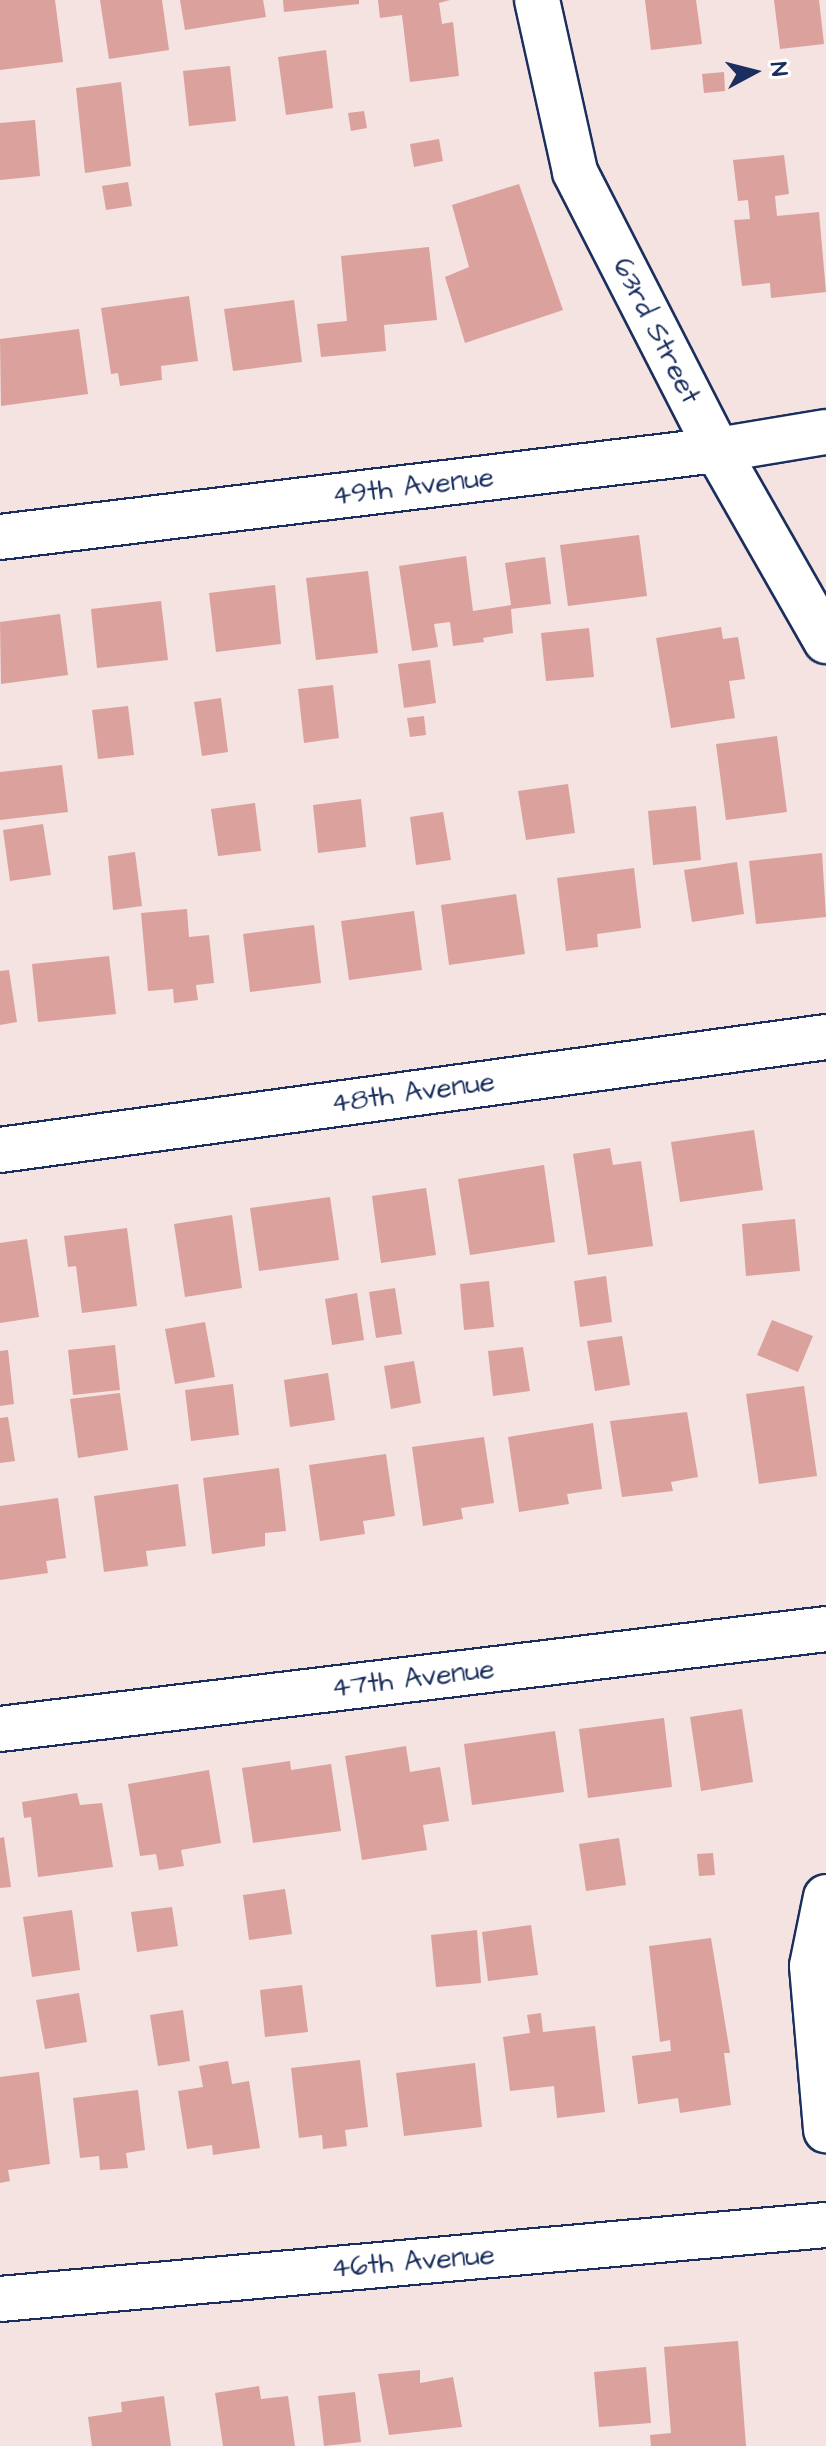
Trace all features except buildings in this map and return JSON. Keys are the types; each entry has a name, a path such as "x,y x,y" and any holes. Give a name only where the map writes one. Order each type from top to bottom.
{"street":[{"name":"63rd Street","path":"537,0 575,172 717,450 826,641"},
{"name":"49th Avenue","path":"0,537 717,450 826,432"},
{"name":"48th Avenue","path":"0,1150 826,1037"},
{"name":"47th Avenue","path":"0,1729 826,1629"},
{"path":"826,1897 812,1966 826,2130"},
{"name":"46th Avenue","path":"0,2299 826,2225"}]}
